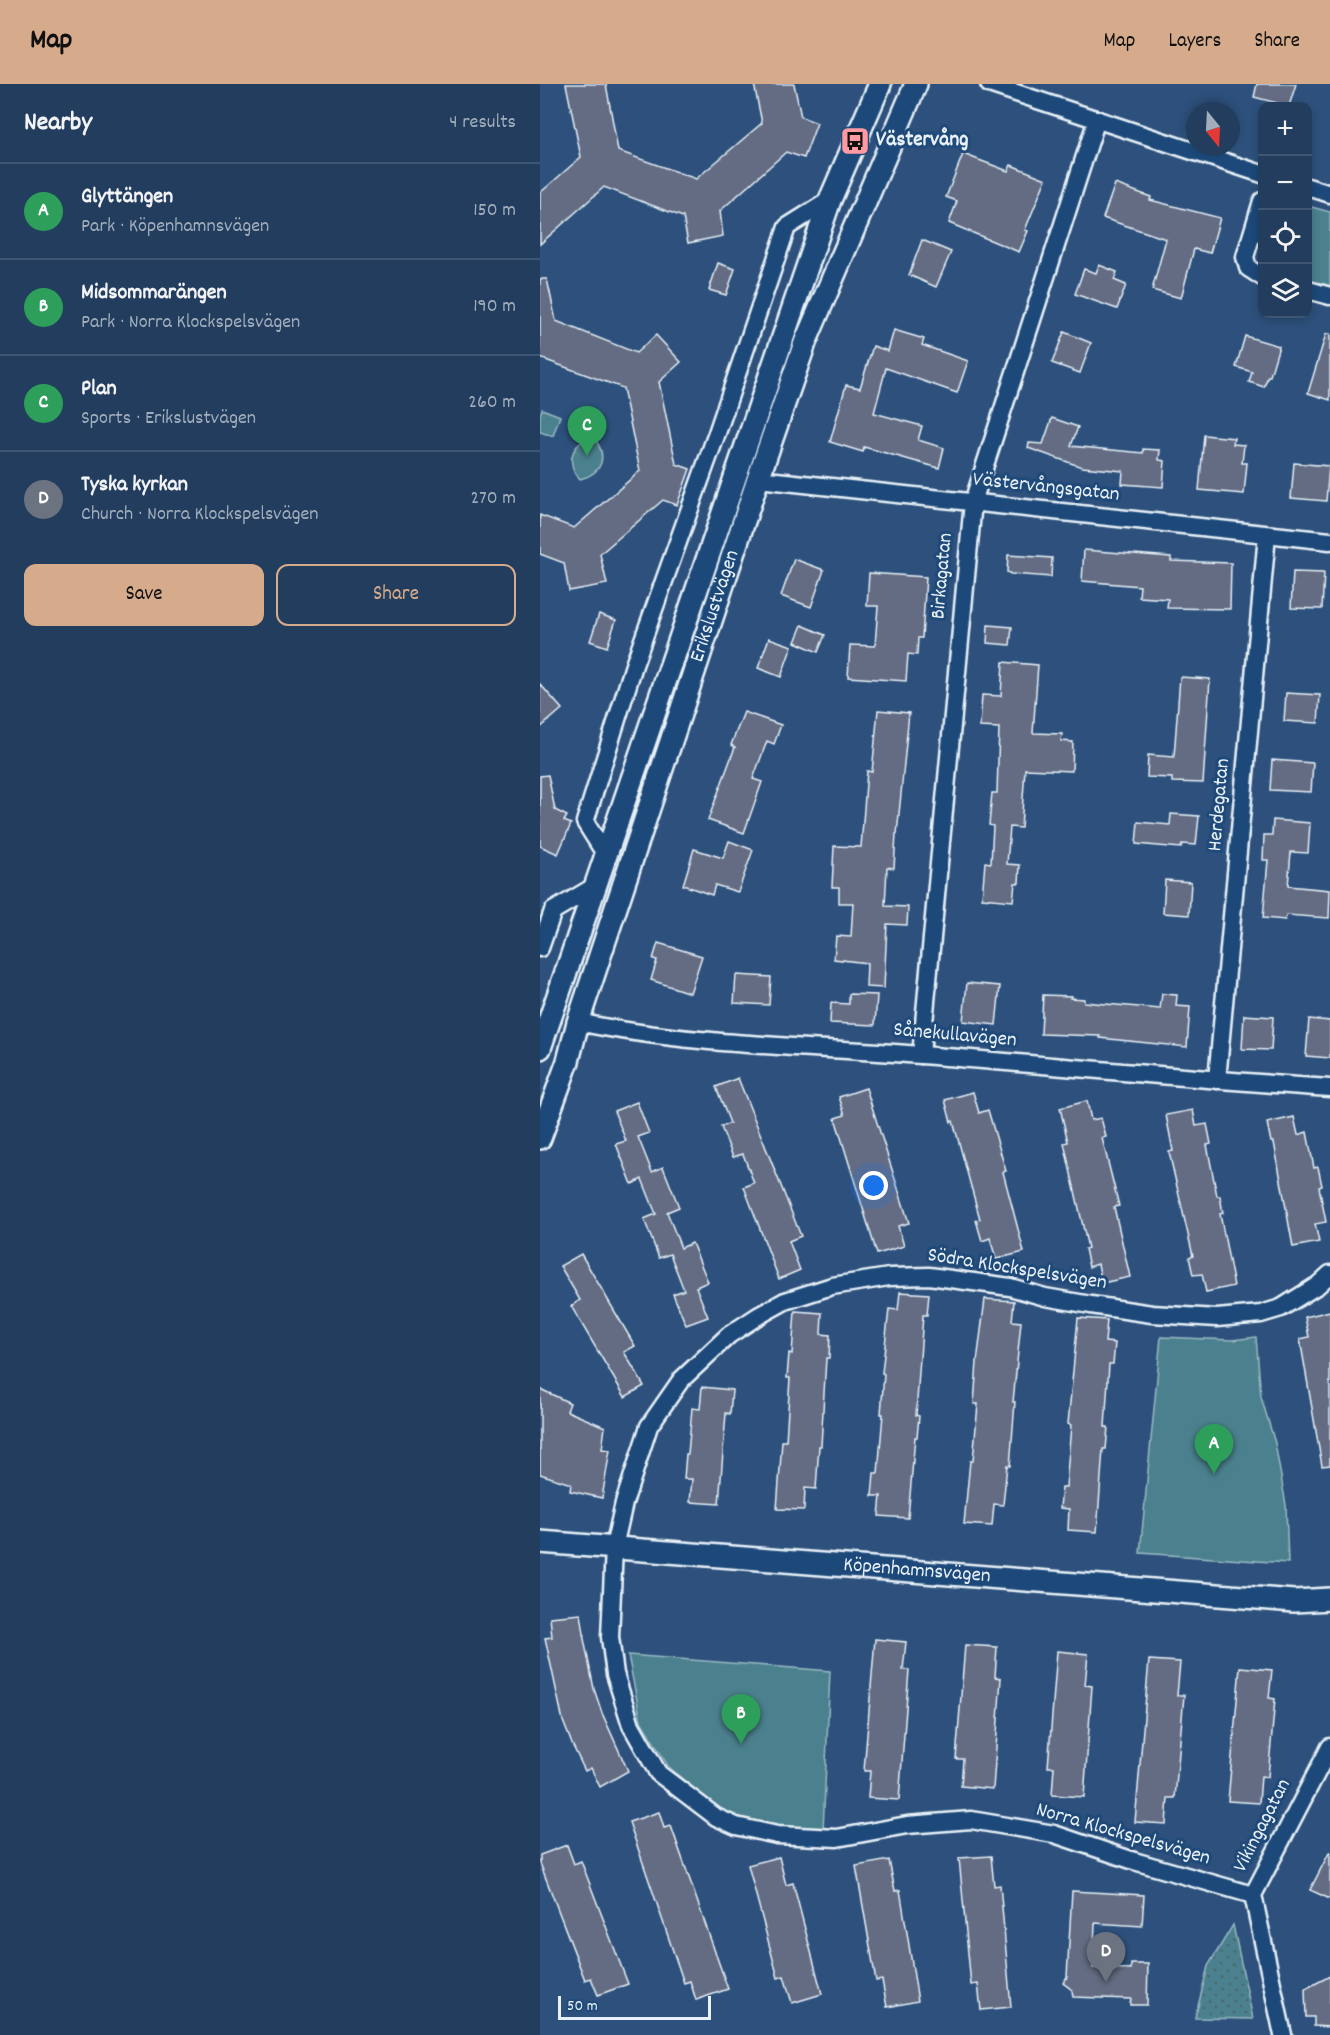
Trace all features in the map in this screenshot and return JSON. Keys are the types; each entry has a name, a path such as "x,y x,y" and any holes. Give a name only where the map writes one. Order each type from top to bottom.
{"street":[{"name":"Erikslustvägen","path":"540,1048 830,200 880,84"},
{"name":"Erikslustvägen","path":"540,1138 568,1061 578,1022 758,478 805,344 916,84"},
{"path":"989,84 1258,172"},
{"name":"Birkagatan","path":"921,1055 973,502 1097,119"},
{"path":"1312,188 1330,194"},
{"path":"607,856 585,822 634,665 717,433 787,227 830,200"},
{"path":"1258,274 1248,267 1245,256 1260,210"},
{"path":"1312,291 1330,296"},
{"name":"Västervångsgatan","path":"758,478 1330,541"},
{"name":"Herdegatan","path":"1217,1080 1267,535"},
{"path":"540,948 553,911 597,885"},
{"name":"Sånekullavägen","path":"578,1022 630,1033 772,1046 921,1055 1330,1088"},
{"name":"Södra Klockspelsvägen","path":"614,1547 624,1503 649,1426 681,1380 729,1335 785,1301 832,1286 889,1277 929,1276 1010,1287 1045,1297 1152,1314 1218,1318 1261,1314 1281,1308 1318,1285 1330,1274"},
{"name":"Köpenhamnsvägen","path":"540,1542 1294,1601 1330,1599"},
{"name":"Norra Klockspelsvägen","path":"614,1547 610,1637 615,1674 631,1725 658,1773 716,1817 736,1826 777,1835 837,1838 907,1825 971,1820 1054,1834 1124,1858 1253,1895"},
{"name":"Köpenhamnsvägen","path":"1294,1601 1330,1611"},
{"name":"Vikingagatan","path":"1283,2035 1253,1895 1330,1747"}],"green space":[{"path":"1312,207 1330,212 1330,287 1312,281"},
{"path":"542,409 560,416 553,436 540,432"},
{"path":"587,438 594,438 598,445 602,457 601,463 594,473 580,479 573,468 572,457 577,447"},
{"path":"1161,1337 1232,1340 1256,1337 1261,1397 1275,1443 1286,1505 1288,1563 1140,1553"},
{"path":"628,1655 830,1671 823,1832 775,1828 718,1811 668,1766 641,1721"},
{"path":"1233,1925 1253,2019 1195,2018 1208,1966"}],"building":[{"path":"566,84 606,84 618,151 696,179 762,123 754,84 794,84 801,117 817,123 804,158 786,152 720,211 723,236 688,243 683,217 604,187 540,244 540,193 581,157"},
{"path":"1257,84 1296,84 1290,102 1273,102 1254,97"},
{"path":"963,154 1008,171 1011,165 1046,179 1025,230 1028,231 1019,252 949,223 957,201 946,197"},
{"path":"1115,184 1151,197 1150,200 1220,218 1210,253 1194,249 1181,298 1152,290 1166,239 1103,218"},
{"path":"922,240 951,252 936,287 909,275"},
{"path":"718,263 735,269 726,295 709,290"},
{"path":"1099,265 1117,272 1114,280 1126,285 1117,309 1075,294 1084,269 1096,273"},
{"path":"540,279 547,279 556,321 636,353 656,335 681,362 659,382 676,464 690,469 677,505 663,500 600,554 607,584 569,591 564,563 540,554 540,515 574,528 640,471 623,388 540,358"},
{"path":"894,330 924,339 922,345 968,361 957,393 886,368 874,413 922,426 918,440 944,448 939,468 864,447 863,452 830,442 846,385 860,388 873,346 888,351"},
{"path":"1064,332 1091,343 1080,373 1052,363"},
{"path":"1326,334 1330,334 1330,400 1308,393"},
{"path":"1245,336 1279,346 1270,376 1264,387 1249,382 1252,372 1236,367"},
{"path":"1052,418 1078,427 1071,446 1143,453 1143,449 1160,450 1159,460 1165,461 1163,487 1122,484 1123,471 1082,467 1028,448 1029,443 1043,444"},
{"path":"1204,435 1234,438 1233,444 1244,445 1242,463 1247,463 1244,494 1199,490"},
{"path":"1294,463 1329,466 1326,501 1291,498"},
{"path":"1084,550 1171,557 1171,561 1231,563 1230,609 1167,608 1168,599 1139,597 1140,586 1082,581"},
{"path":"1008,555 1052,558 1051,577 1007,572"},
{"path":"794,559 824,570 811,607 781,596"},
{"path":"1293,572 1324,573 1322,609 1291,608"},
{"path":"869,573 926,577 922,638 918,638 917,655 908,654 906,681 848,677 850,645 875,646 878,606 867,606"},
{"path":"599,614 616,620 607,647 590,641"},
{"path":"802,625 825,635 818,652 795,642"},
{"path":"988,625 1012,627 1010,645 987,643"},
{"path":"769,638 792,646 781,677 758,668"},
{"path":"1003,662 1038,665 1033,733 1062,734 1061,741 1073,742 1072,771 1025,769 1021,828 1010,827 1007,864 1020,865 1019,883 1015,883 1013,901 982,898 985,862 991,863 993,826 989,825 992,793 997,793 999,728 980,727 982,695 1001,696"},
{"path":"1180,677 1210,679 1203,783 1172,782 1172,778 1147,777 1148,755 1174,757"},
{"path":"540,684 562,709 540,728"},
{"path":"1286,693 1320,695 1318,723 1284,721"},
{"path":"878,710 909,713 894,868 887,867 885,906 908,907 907,925 887,924 884,988 866,987 867,963 834,959 836,936 851,937 853,903 839,903 839,887 832,887 834,846 861,847 867,771 872,772"},
{"path":"744,712 781,725 774,744 767,741 753,779 762,782 744,833 708,820 735,747 731,745"},
{"path":"1272,760 1313,763 1311,792 1270,790"},
{"path":"548,775 555,810 567,816 564,821 571,824 558,854 540,846 540,776"},
{"path":"1171,814 1199,816 1196,845 1182,844 1181,848 1136,844 1138,822 1170,825"},
{"path":"1273,820 1310,823 1308,853 1291,852 1288,886 1330,890 1329,918 1286,915 1285,920 1263,918 1268,860 1263,860 1264,835 1272,835"},
{"path":"729,841 753,850 738,892 715,885 712,895 683,885 694,849 723,858"},
{"path":"1165,880 1191,882 1189,915 1163,913"},
{"path":"658,943 702,956 690,993 651,980 657,960 653,959"},
{"path":"736,975 771,977 769,1005 734,1003"},
{"path":"967,983 1000,986 996,1025 963,1021"},
{"path":"849,994 877,995 875,1025 830,1023 831,1003 849,1004"},
{"path":"1162,994 1177,995 1176,1006 1190,1007 1187,1047 1100,1038 1100,1036 1041,1034 1043,995 1071,996 1070,998 1084,999 1084,1002 1160,1009"},
{"path":"1244,1015 1273,1017 1271,1050 1242,1049"},
{"path":"1309,1019 1330,1021 1330,1058 1306,1056"},
{"path":"738,1078 801,1236 789,1241 800,1270 779,1279 744,1187 754,1183 743,1154 733,1157 721,1127 730,1123 716,1087"},
{"path":"866,1088 909,1223 898,1226 904,1246 877,1254 835,1118 845,1115 839,1097"},
{"path":"973,1092 979,1113 988,1110 1006,1171 1003,1172 1024,1252 996,1259 990,1238 982,1241 976,1220 980,1219 945,1100"},
{"path":"1087,1101 1091,1120 1101,1118 1106,1137 1102,1138 1119,1206 1114,1207 1130,1277 1102,1283 1098,1264 1089,1267 1085,1249 1088,1248 1064,1143 1068,1142 1060,1108"},
{"path":"637,1102 649,1133 638,1137 652,1172 663,1167 679,1207 667,1212 681,1248 692,1243 708,1282 696,1287 708,1317 686,1325 673,1294 684,1290 670,1254 659,1258 644,1219 656,1214 642,1179 632,1184 616,1144 626,1141 614,1111"},
{"path":"1193,1110 1196,1126 1207,1124 1211,1144 1207,1145 1217,1196 1220,1196 1223,1213 1220,1214 1234,1286 1206,1292 1202,1274 1193,1275 1189,1257 1193,1256 1169,1152 1173,1151 1166,1115"},
{"path":"1294,1117 1298,1135 1307,1132 1314,1168 1318,1167 1322,1186 1319,1187 1326,1222 1315,1224 1319,1242 1293,1247 1274,1142 1271,1142 1267,1123"},
{"path":"581,1254 635,1346 624,1352 644,1386 625,1397 571,1306 580,1300 560,1266"},
{"path":"900,1292 929,1294 927,1315 923,1315 916,1415 919,1416 908,1518 879,1516 881,1496 872,1496 874,1473 878,1473 883,1414 881,1414 884,1374 882,1373 889,1309 898,1310"},
{"path":"985,1299 1014,1301 1012,1321 1021,1322 1013,1402 1015,1402 1010,1466 1007,1465 1003,1505 994,1504 992,1526 964,1524 970,1461 973,1461 978,1404 974,1404 977,1362"},
{"path":"795,1311 822,1313 821,1334 830,1335 829,1358 826,1358 816,1489 805,1488 804,1510 777,1509 782,1441 786,1441 790,1378 787,1378 789,1353 792,1354"},
{"path":"1330,1311 1330,1465 1322,1466 1300,1339 1309,1337 1305,1317"},
{"path":"1078,1318 1107,1320 1105,1342 1115,1343 1113,1364 1109,1364 1105,1427 1108,1427 1106,1449 1103,1449 1097,1532 1068,1530 1069,1509 1060,1508 1062,1487 1066,1487 1071,1425 1068,1424"},
{"path":"702,1387 732,1390 730,1414 726,1413 719,1504 690,1502 692,1479 684,1479 692,1408 700,1409"},
{"path":"540,1389 570,1403 567,1411 605,1427 602,1449 610,1450 602,1498 570,1491 571,1484 540,1474"},
{"path":"581,1614 594,1689 602,1713 628,1771 600,1787 591,1768 585,1771 563,1721 545,1638 552,1637 550,1617"},
{"path":"875,1639 906,1642 903,1670 909,1670 899,1800 868,1798 870,1771 864,1771"},
{"path":"965,1645 997,1647 995,1677 1001,1678 993,1789 961,1786 963,1759 956,1759"},
{"path":"1057,1651 1088,1654 1085,1685 1092,1686 1084,1797 1052,1795 1054,1767 1048,1767"},
{"path":"1149,1660 1180,1662 1177,1695 1184,1695 1175,1798 1168,1798 1166,1824 1135,1822"},
{"path":"1240,1667 1272,1670 1269,1698 1275,1699 1268,1777 1261,1776 1259,1803 1228,1801"},
{"path":"659,1812 664,1828 671,1826 728,1989 696,2000 690,1981 684,1983 629,1822"},
{"path":"567,1845 574,1864 581,1861 628,1984 598,1995 591,1978 585,1980 540,1863 540,1855"},
{"path":"1330,1851 1330,1899 1310,1890"},
{"path":"991,1856 994,1886 1000,1885 1011,2007 981,2010 978,1984 971,1985 959,1858"},
{"path":"779,1857 786,1885 793,1883 822,1994 792,2003 784,1976 778,1978 748,1865"},
{"path":"889,1860 895,1891 900,1890 918,2001 887,2007 882,1980 876,1981 856,1866"},
{"path":"1072,1891 1144,1895 1142,1926 1095,1923 1093,1968 1131,1969 1131,1964 1148,1964 1147,2005 1130,2005 1131,1999 1073,1997 1072,1990 1063,1983 1067,1977"},
{"path":"1330,1976 1330,2027 1314,2026 1314,2017 1306,2017 1305,1989"}],"place":[{"name":"Västervång","path":"855,141"},
{"name":"Plan","path":"587,456"},
{"name":"Glyttängen","path":"1214,1474"},
{"name":"Midsommarängen","path":"741,1744"},
{"name":"Tyska kyrkan","path":"1106,1982"}]}
